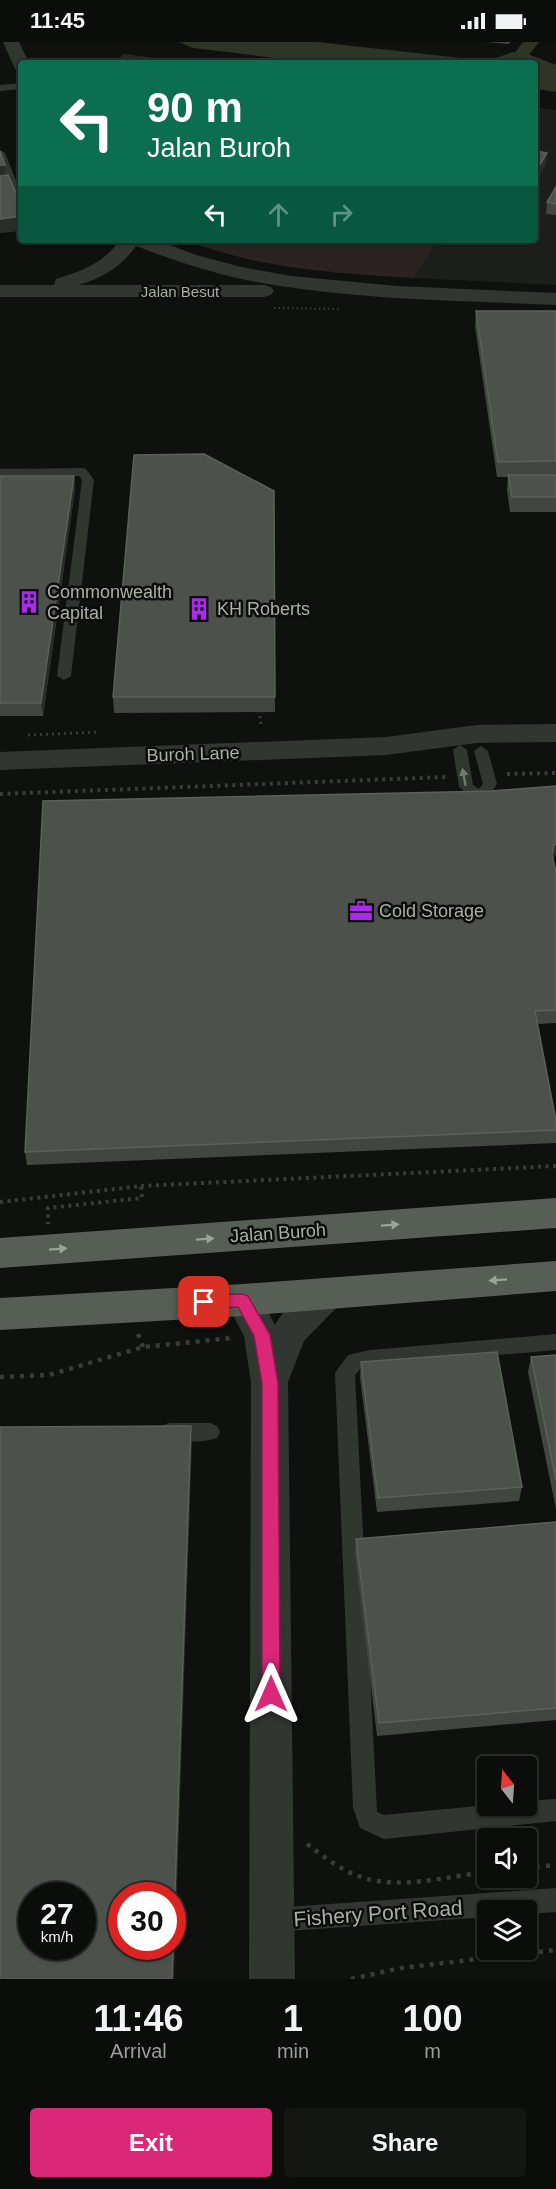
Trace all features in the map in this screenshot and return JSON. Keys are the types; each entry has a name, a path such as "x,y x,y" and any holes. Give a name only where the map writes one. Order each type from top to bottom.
{"highway":[{"name":"Jalan Buroh","path":"0,1253 556,1213"},
{"path":"9,1319 556,1276"}],"street":[{"path":"10,42 19,60"},
{"path":"83,284 119,258 128,243"},
{"name":"Jalan Besut","path":"142,243 156,263 262,279 361,289 556,298"},
{"path":"83,284 156,263"},
{"name":"Jalan Besut","path":"0,291 40,290 83,284 204,292 361,289"},
{"path":"474,757 556,733"},
{"name":"Buroh Lane","path":"0,761 386,746 474,757"},
{"path":"474,757 556,748"},
{"name":"Fishery Port Road","path":"270,1383 279,1350 290,1330 327,1293"},
{"name":"Fishery Port Road","path":"243,1300 262,1335 270,1383 272,1979"}],"lane":[{"path":"0,88 18,86"},
{"path":"0,153 17,207"},
{"path":"0,473 82,472 88,480 64,676"},
{"path":"474,757 490,784 482,801 466,788 474,757"},
{"path":"556,1342 370,1358 355,1361 345,1373 364,1807 368,1820 384,1827 556,1809"},
{"path":"152,1432 210,1432"},
{"name":"Fishery Port Road","path":"272,1920 556,1900"}],"path":[{"path":"260,716 261,727"},
{"path":"0,794 474,757 556,773"},
{"path":"0,1202 141,1186 556,1166"},
{"path":"48,1208 142,1198 141,1186"},
{"path":"0,1377 50,1375 143,1347 262,1335"},
{"path":"307,1833 308,1855"},
{"path":"307,1844 347,1872 368,1879 399,1881 477,1873"},
{"path":"537,1867 556,1865"},
{"path":"351,1979 401,1968 556,1950"}],"shaded area":[{"path":"179,42 317,42 479,60 292,60 193,48"},
{"path":"513,52 528,54 556,65 556,92 538,89 538,60 491,60"},
{"path":"124,54 170,60 117,60"},
{"path":"538,107 556,110 556,285 414,278 436,243 538,243"},
{"path":"194,243 436,243 414,278 298,268 213,250"}],"building":[{"path":"0,151 5,165 0,165"},
{"path":"538,151 547,153 538,168"},
{"path":"8,175 18,197 18,216 0,219 0,176"},
{"path":"556,187 556,204 547,202"},
{"path":"476,311 556,311 556,461 498,462"},
{"name":"KH Roberts","path":"204,454 274,491 275,697 113,697 134,455"},
{"path":"508,475 556,475 556,497 512,497"},
{"name":"Commonwealth Capital","path":"0,476 74,476 41,703 0,703"},
{"path":"556,786 556,844 552,855 556,872 556,1010 535,1011 556,1130 25,1152 43,801 492,791"},
{"path":"497,1352 522,1487 378,1498 361,1362"},
{"path":"556,1355 556,1480 531,1357"},
{"path":"191,1426 175,1882 108,1882 108,1960 173,1960 172,1979 0,1979 0,1427"},
{"path":"556,1522 556,1708 379,1723 356,1539"}],"waterway":[{"path":"517,60 531,42"}],"place":[{"name":"Commonwealth Capital","path":"29,602"},
{"name":"KH Roberts","path":"199,609"},
{"name":"Cold Storage","path":"361,911"}],"route":[{"path":"204,1302 243,1300 262,1335 265,1350 270,1383 271,1694"}]}
